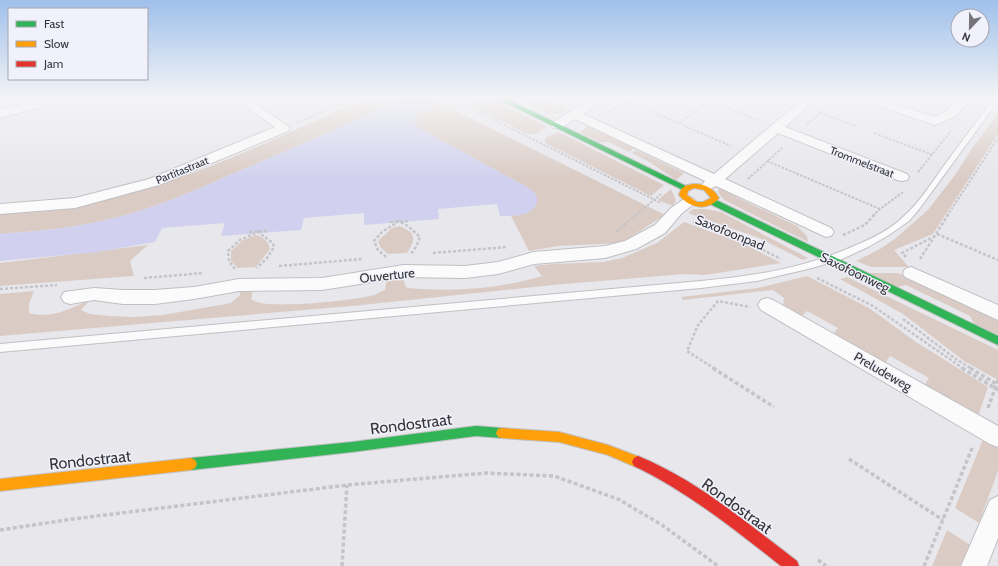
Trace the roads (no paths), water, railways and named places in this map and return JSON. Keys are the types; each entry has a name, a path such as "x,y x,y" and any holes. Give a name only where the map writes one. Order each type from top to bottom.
{"street":[{"name":"Partitastraat","path":"0,208 75,203 154,182 284,128 279,124"},
{"path":"554,124 675,183 683,200 700,205 708,205 713,202 715,198 711,184"},
{"name":"Saxofoonweg","path":"594,124 711,184 826,232"},
{"path":"683,200 694,186 711,184 783,124"},
{"name":"Trommelstraat","path":"778,129 902,177"},
{"name":"Ouverture","path":"66,291 122,297 155,297 194,293 239,285 322,284 404,271 442,273 485,270 534,258 605,252 630,245 660,229 683,200"},
{"name":"Saxofoonweg","path":"713,202 998,342"},
{"path":"913,269 998,313"},
{"name":"Preludeweg","path":"758,305 998,437"},
{"name":"Rondostraat","path":"0,485 476,431 558,437 608,450 656,470 705,500 792,566"},
{"path":"974,566 998,508"}],"lane":[{"path":"0,348 721,282 768,276 810,266 842,256 880,237 905,219 925,198 978,124"}],"water":[{"path":"345,124 416,124 417,127 529,188 536,195 537,201 532,210 527,213 510,216 500,216 497,204 438,209 439,219 364,225 364,213 304,218 301,230 221,236 225,223 162,228 155,242 97,252 0,261 0,234 71,227 129,214 174,199"}]}
